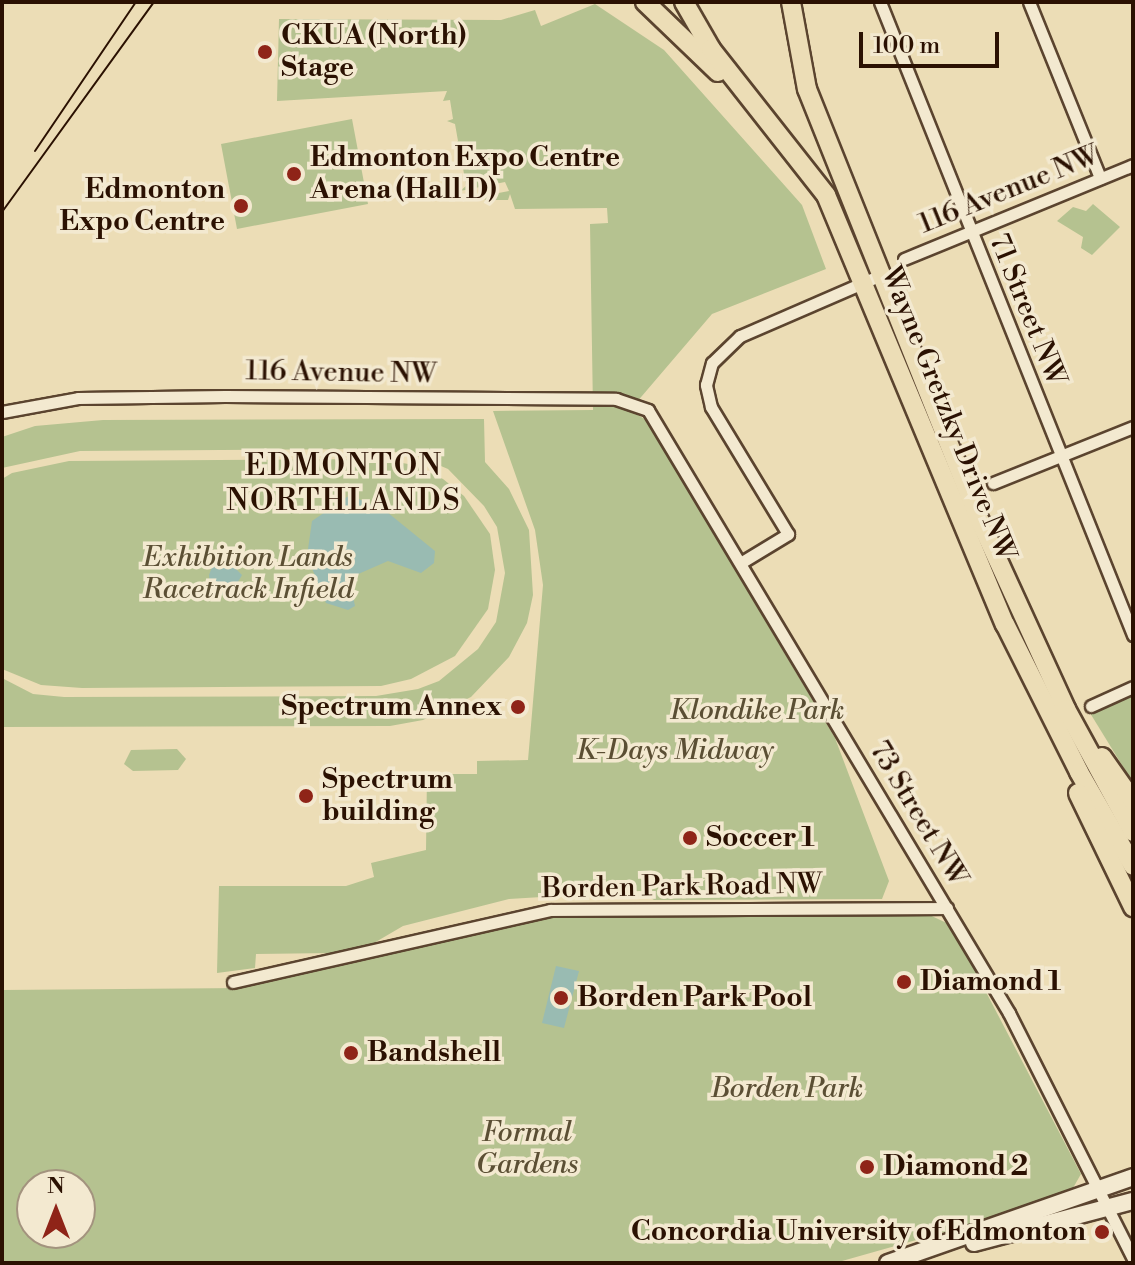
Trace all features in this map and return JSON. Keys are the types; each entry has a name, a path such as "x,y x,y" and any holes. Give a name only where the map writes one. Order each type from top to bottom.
{"main road":[{"path":"645,2 764,115"},
{"name":"Wayne Gretzky Drive NW","path":"684,2 711,49 826,195 873,279"},
{"name":"Wayne Gretzky Drive NW","path":"791,2 807,89 873,279 987,584 1057,711 1133,866"},
{"path":"1057,711 1133,801"},
{"path":"1057,711 1067,772 1133,907"},
{"name":"Wayne Gretzky Drive NW","path":"1057,711 1133,832"},
{"path":"888,1263 1133,1177"},
{"path":"899,1263 1133,1201"}],"street":[{"name":"71 Street NW","path":"880,2 1133,635"},
{"path":"1029,2 1100,178"},
{"name":"116 Avenue NW","path":"904,259 1133,165"},
{"path":"742,562 788,534 711,407 706,385 709,369 730,341 873,279"},
{"name":"116 Avenue NW","path":"2,412 38,401 225,396 601,399 642,406"},
{"name":"73 Street NW","path":"642,406 655,418 1009,1013 1133,1259"},
{"path":"993,483 1133,427"},
{"path":"1091,706 1133,687"},
{"name":"Borden Park Road NW","path":"233,982 550,910 947,908"}],"green space":[{"name":"K-Days Midway","path":"595,4 664,50 802,205 826,269 712,314 630,410 646,420 835,738 889,881 882,899 654,900 640,891 509,899 403,926 374,943 333,953 256,954 255,968 217,973 219,886 346,886 374,877 371,863 426,850 427,774 477,774 477,761 528,760 543,585 535,530 493,411 593,410 590,224 608,223 607,208 515,209 510,194 508,200 485,200 483,196 509,191 505,182 460,191 466,186 463,168 455,165 462,163 459,146 452,147 458,141 455,124 447,121 453,119 450,100 443,101 447,91 277,101 279,19 501,20 535,10 541,26"},
{"name":"Edmonton Expo Centre Arena (Hall D)","path":"352,119 368,204 237,229 221,144"},
{"path":"1093,204 1120,227 1092,255 1081,248 1083,237 1057,221 1073,207 1086,211"},
{"path":"484,419 485,462 509,489 529,530 533,595 527,623 509,657 471,697 423,720 390,726 2,727 2,678 33,694 64,697 376,696 418,689 439,681 478,649 496,622 505,573 497,527 484,506 448,469 415,455 374,449 80,451 2,468 2,437 35,426 103,420"},
{"name":"Exhibition Lands Racetrack Infield","path":"379,459 414,465 443,479 464,496 490,534 495,570 488,609 455,656 411,679 381,686 82,688 41,685 2,669 2,479 12,473 69,461"},
{"path":"1133,695 1133,783 1090,713"},
{"path":"177,749 186,759 178,770 133,771 124,764 131,750"},
{"name":"Borden Park","path":"923,912 951,925 1081,1174 1073,1188 987,1220 835,1263 2,1263 2,990 243,988 551,918"}],"water":[{"path":"350,495 387,512 435,551 434,563 421,573 388,561 356,575 351,587 355,606 348,610 326,603 307,556 312,521"},
{"path":"218,551 242,575 231,594 211,596 209,575"},
{"path":"556,966 579,971 564,1028 542,1023"}],"tram line":[{"path":"35,151 136,2"},
{"path":"2,212 154,2"}],"place":[{"name":"CKUA (North) Stage","path":"265,52"},
{"name":"Edmonton Expo Centre Arena (Hall D)","path":"294,174"},
{"name":"Edmonton Expo Centre","path":"241,206"},
{"name":"Spectrum Annex","path":"518,707"},
{"name":"Spectrum building","path":"306,796"},
{"name":"Soccer 1","path":"690,838"},
{"name":"Diamond 1","path":"904,982"},
{"name":"Borden Park Pool","path":"561,998"},
{"name":"Bandshell","path":"351,1053"},
{"name":"Diamond 2","path":"867,1167"},
{"name":"Concordia University of Edmonton","path":"1102,1232"}],"district":[{"name":"EDMONTON NORTHLANDS","path":"344,483"}],"park label":[{"name":"Klondike Park","path":"757,711"},
{"name":"Formal Gardens","path":"527,1149"}]}
